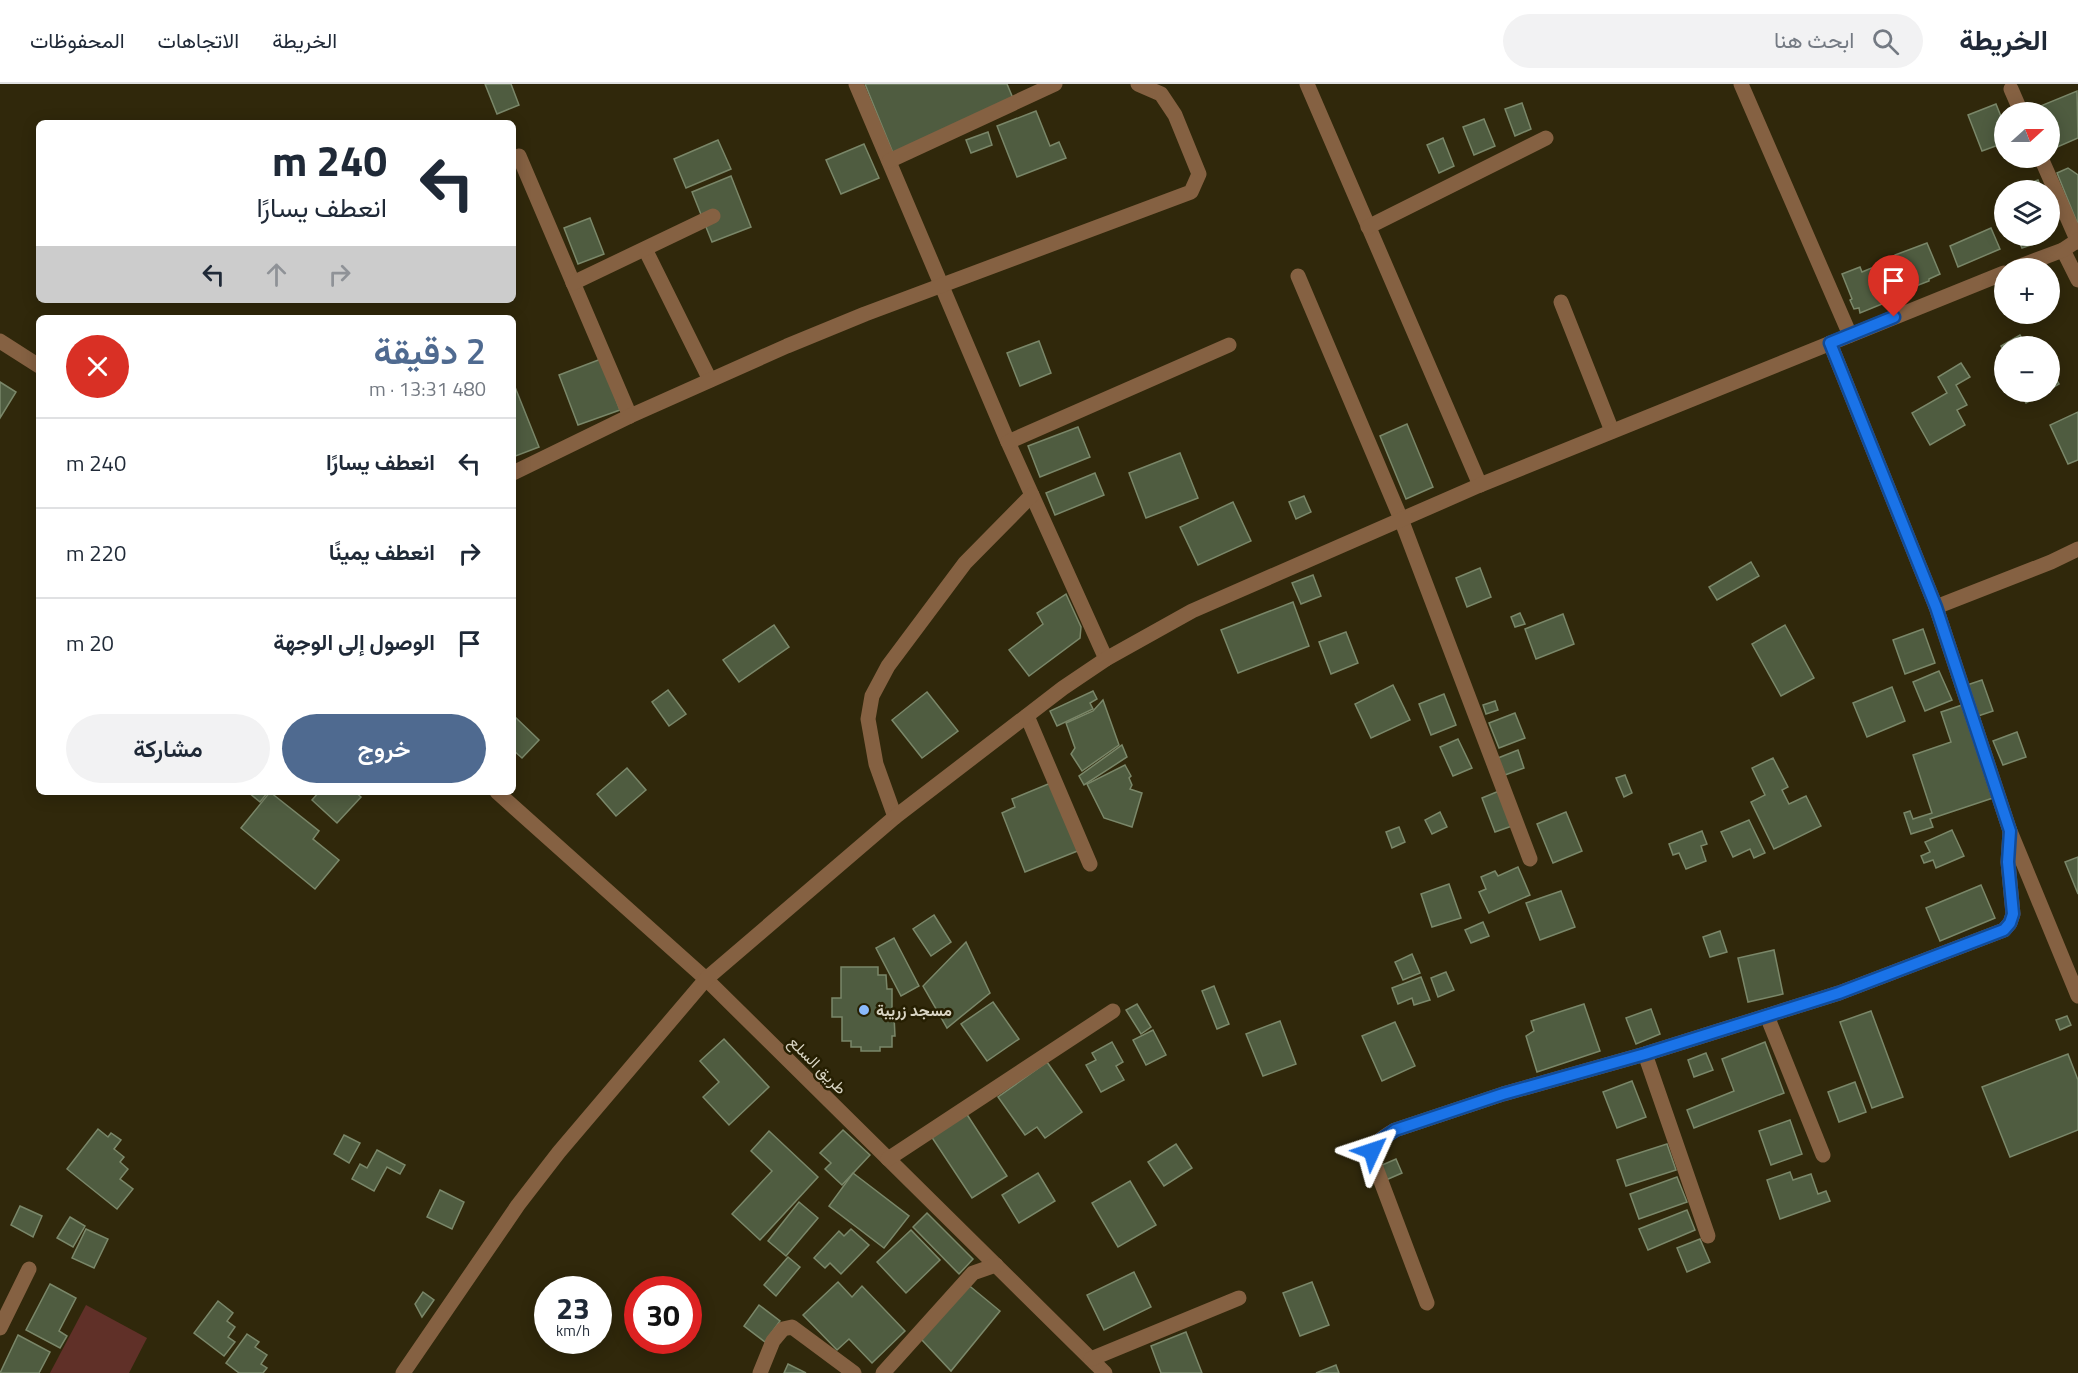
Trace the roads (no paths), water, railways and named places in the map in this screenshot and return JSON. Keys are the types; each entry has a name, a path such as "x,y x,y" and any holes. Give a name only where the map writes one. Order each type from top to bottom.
{"street":[{"path":"856,84 1008,442 1106,659"},
{"path":"889,161 1055,84"},
{"path":"516,472 630,416 855,318 1191,192 1199,174 1175,115 1161,94 1138,84"},
{"path":"1306,84 1480,485"},
{"path":"1741,84 1850,334"},
{"path":"2011,89 2017,102"},
{"path":"1368,227 1546,138"},
{"path":"519,156 630,416"},
{"path":"2042,258 2078,241 2045,168"},
{"path":"573,283 713,216"},
{"path":"645,249 710,380"},
{"path":"2063,250 2078,280"},
{"path":"1299,276 1401,519 1530,859"},
{"path":"403,1373 518,1205 552,1161 706,979 895,817 1106,659 1191,611 1480,485 1994,277"},
{"path":"1561,302 1612,431"},
{"path":"0,341 36,364"},
{"path":"1830,343 1936,607 2010,831 2078,996"},
{"path":"1008,442 1229,345"},
{"path":"895,817 876,764 868,718 872,696 888,666 965,563 1032,495"},
{"path":"1936,607 2051,562 2078,549"},
{"path":"1027,716 1090,864"},
{"name":"طريق السلع","path":"500,795 706,979 1105,1373"},
{"path":"1427,1303 1373,1160 1372,1151 1375,1144 1395,1130 1503,1094 1645,1054 1839,993 2004,930 2013,914 2008,862 2010,831"},
{"path":"888,1159 1113,1011"},
{"path":"1767,1016 1823,1155"},
{"path":"1645,1054 1708,1236"},
{"path":"883,1373 973,1273 996,1265"},
{"path":"0,1328 29,1269"},
{"path":"1091,1359 1239,1299"},
{"path":"760,1373 773,1341 783,1329 792,1327 854,1373"}],"place":[{"name":"مسجد زريبة","path":"864,1010"}]}
